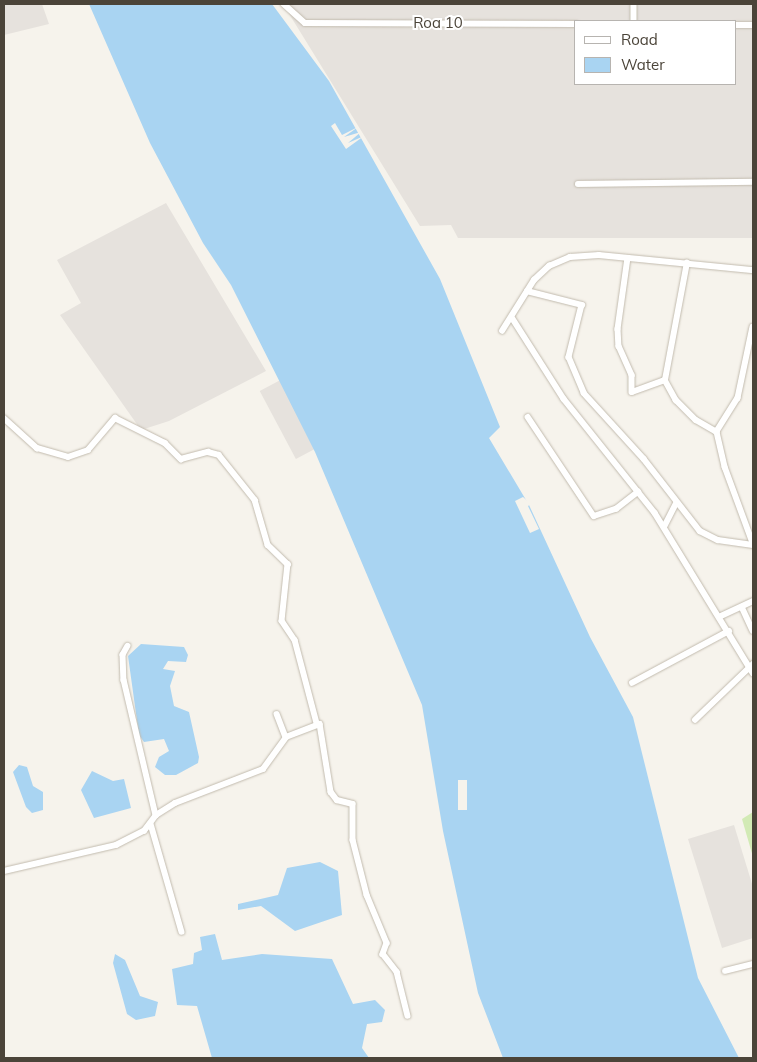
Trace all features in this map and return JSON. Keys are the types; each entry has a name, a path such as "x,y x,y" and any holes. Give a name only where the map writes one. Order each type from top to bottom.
{"street":[{"name":"Roa 10","path":"284,4 301,22 574,24"},
{"path":"634,4 634,20"},
{"path":"737,25 753,25"},
{"path":"578,184 753,182"},
{"path":"502,332 513,319 527,290 548,266 570,257 628,258 753,270"},
{"path":"628,258 618,329 619,346 632,375 632,392 665,380"},
{"path":"687,263 665,380 676,400 696,420 718,432"},
{"path":"527,290 582,305 569,357 578,384 644,459 676,503 700,531 718,540 753,544 724,467 718,432 741,391 753,327"},
{"path":"513,319 564,399 664,527 721,616 753,672"},
{"path":"528,417 594,516 616,509 638,492"},
{"path":"4,418 37,448 68,457 88,450 115,418 165,443 181,459 208,452 220,455 255,500 268,545 288,564 282,621 295,640 317,723 324,733 331,792 337,800 353,804 353,840 367,895 388,943 383,954 397,972 408,1016"},
{"path":"664,527 676,503"},
{"path":"721,616 753,601"},
{"path":"742,607 753,631"},
{"path":"632,683 728,631"},
{"path":"128,646 123,655 124,680 156,815"},
{"path":"695,720 751,666"},
{"path":"277,714 286,737"},
{"path":"4,871 116,845 151,824 156,815 190,796 263,769 286,737 317,723"},
{"path":"151,824 182,932"},
{"path":"725,971 753,964"}],"shaded area":[{"path":"4,4 42,4 49,24 4,35"},
{"path":"283,4 753,4 753,238 458,238 451,225 420,226"},
{"path":"166,203 266,371 169,421 141,430 60,315 81,303 57,260"},
{"path":"288,376 324,444 296,459 260,391"},
{"path":"734,825 753,887 753,938 722,948 688,839"}],"green space":[{"path":"753,812 753,857 742,819"}],"water":[{"path":"89,4 272,4 329,81 440,279 500,427 489,438 529,505 590,637 633,717 698,978 739,1058 503,1058 478,993 443,831 422,705 315,452 231,285 203,243 150,143"},
{"path":"141,644 184,647 188,655 186,662 168,661 163,669 175,671 170,686 174,706 189,712 199,757 198,763 176,775 165,775 155,767 159,757 169,751 164,739 144,742 139,735 128,656"},
{"path":"19,765 27,767 33,786 43,792 43,810 32,813 26,807 13,772"},
{"path":"92,771 113,781 124,779 131,808 94,818 81,790"},
{"path":"320,862 338,871 342,915 295,931 261,906 238,910 238,904 278,895 287,868"},
{"path":"215,934 222,960 262,954 332,959 353,1004 375,1000 385,1010 382,1022 367,1024 362,1048 369,1058 212,1058 197,1006 177,1005 172,969 193,964 194,953 202,950 200,937"},
{"path":"115,954 125,960 140,996 158,1002 155,1016 136,1020 127,1014 113,963"}],"pier":[{"path":"335,123 342,135 358,127 344,137 361,132 348,143 364,136 346,149 331,126"},
{"path":"523,497 531,504 528,506 539,529 530,533 515,501"},
{"path":"458,780 467,780 467,810 458,810"}]}
